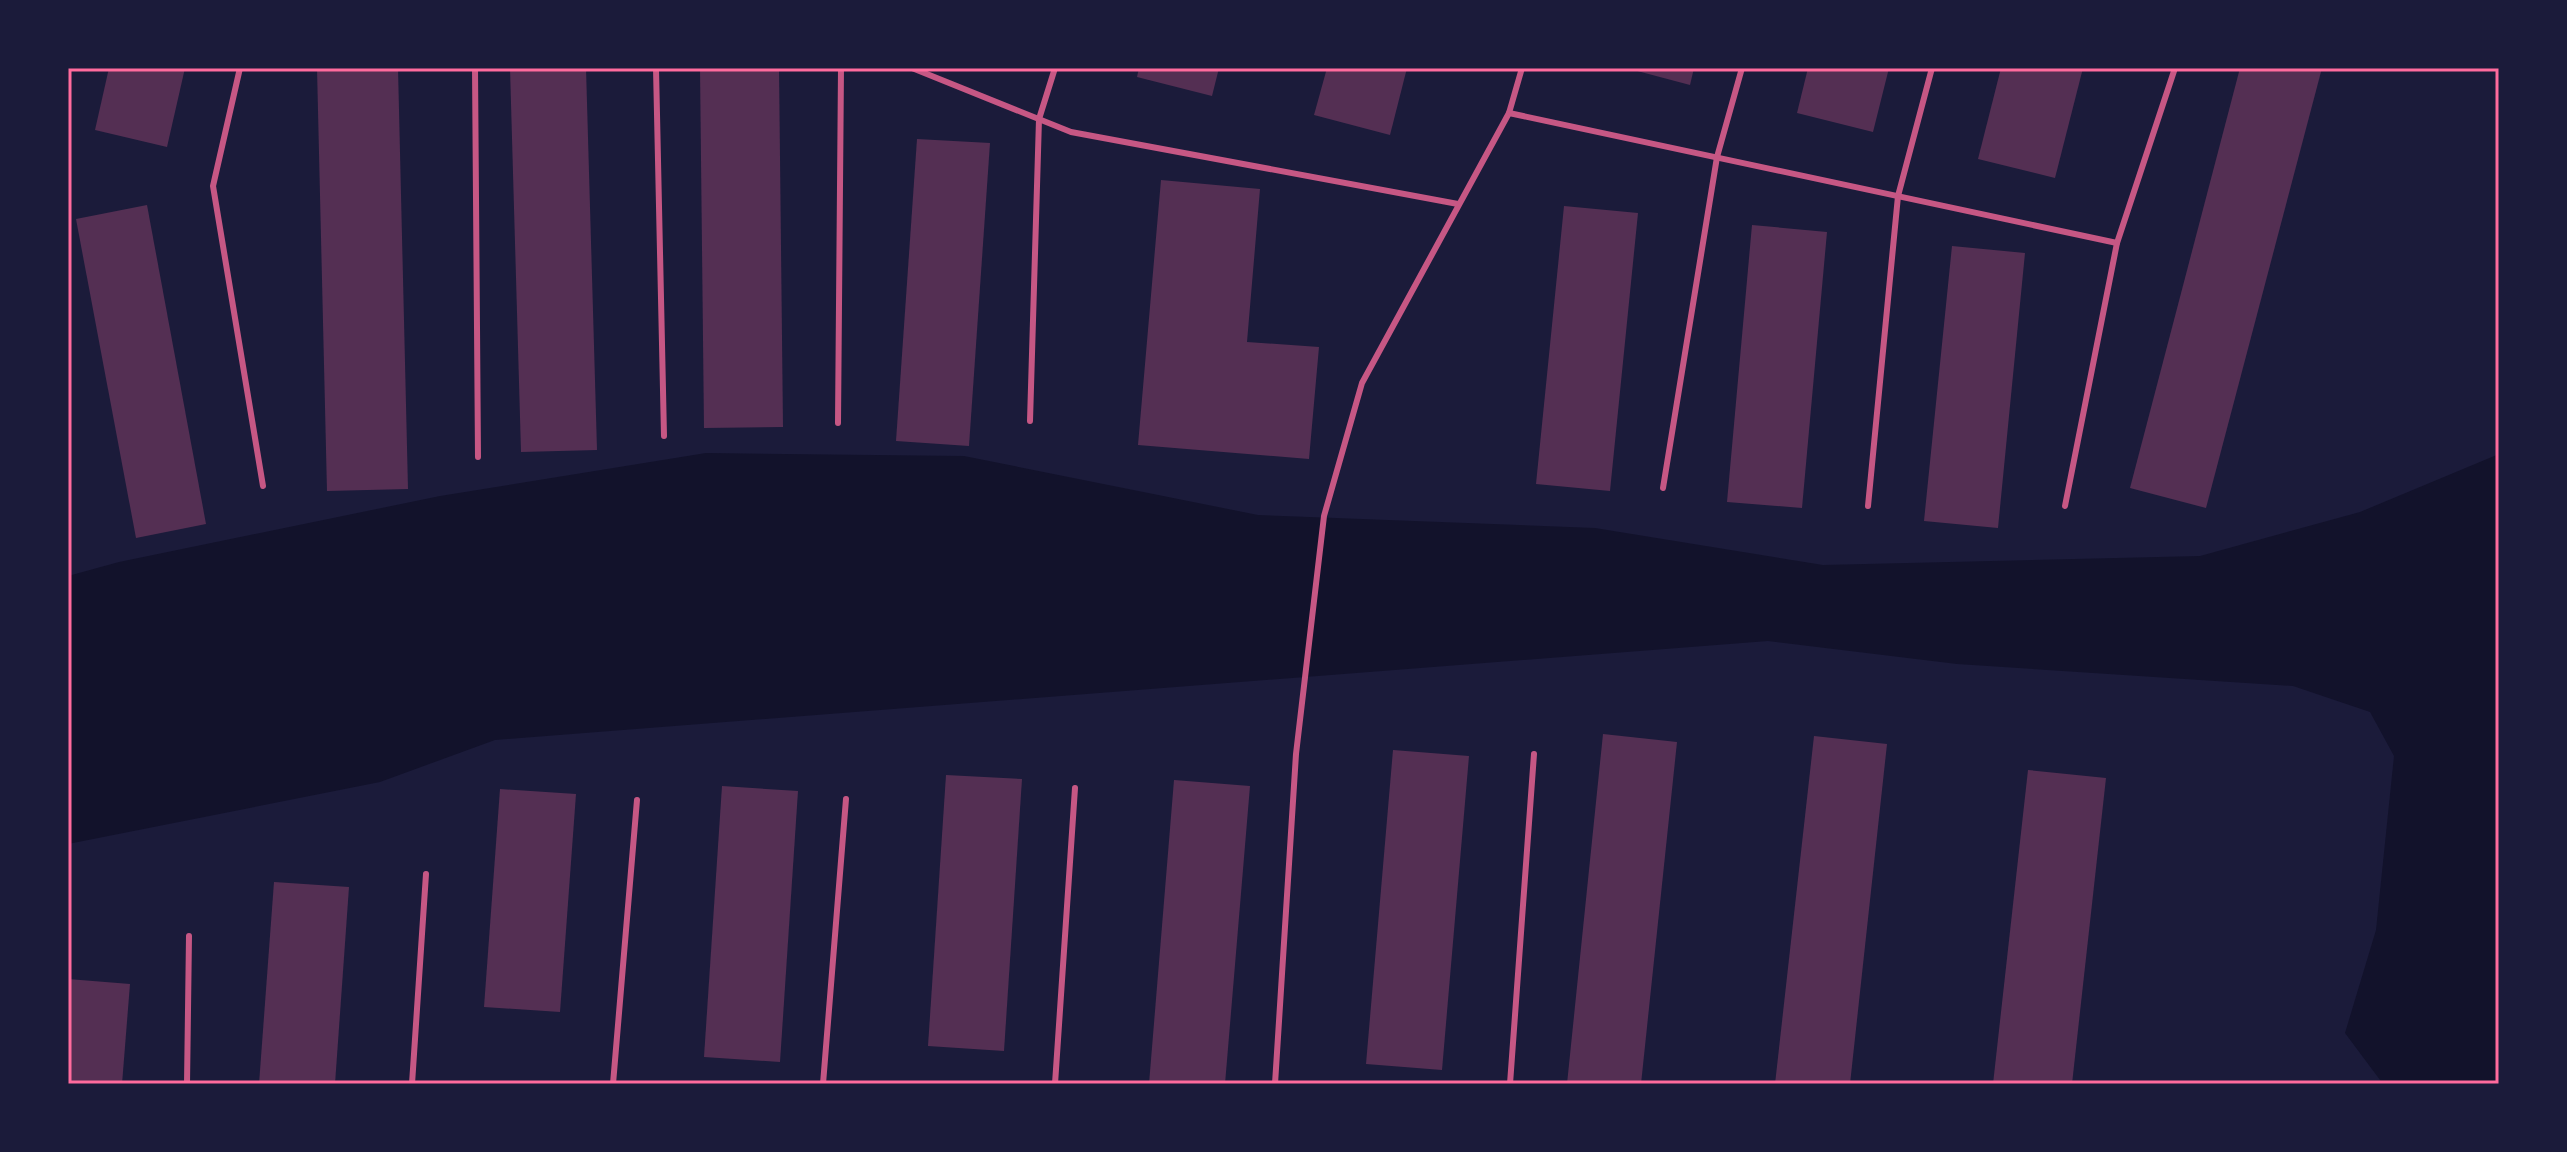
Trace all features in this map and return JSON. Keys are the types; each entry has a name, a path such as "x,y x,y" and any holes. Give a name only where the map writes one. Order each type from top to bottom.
{"lane":[{"path":"240,68 213,186 263,486"},
{"path":"475,68 478,457"},
{"path":"656,68 664,436"},
{"path":"838,423 841,68"},
{"path":"912,68 1071,132 1458,204"},
{"path":"1030,421 1039,119 1055,68"},
{"path":"1275,1084 1296,754 1324,516 1362,383 1509,113 1522,68"},
{"path":"1663,488 1717,157 1742,68"},
{"path":"1868,506 1898,196 1932,68"},
{"path":"2065,506 2117,243 2175,68"},
{"path":"1509,113 2117,243"},
{"path":"1510,1084 1534,754"},
{"path":"1055,1084 1075,788"},
{"path":"823,1084 846,799"},
{"path":"613,1084 637,800"},
{"path":"412,1084 426,874"},
{"path":"187,1084 189,936"}],"shaded area":[{"path":"706,453 964,456 1258,515 1595,528 1823,565 2200,556 2360,512 2499,454 2499,1084 2383,1084 2345,1033 2376,930 2394,756 2370,712 2293,686 1957,664 1768,641 495,740 380,782 68,844 68,576 119,562 440,496"}],"building":[{"path":"109,68 185,68 167,147 95,130"},
{"path":"317,68 398,68 408,489 327,491"},
{"path":"510,68 586,68 597,450 521,452"},
{"path":"700,68 779,68 783,427 704,428"},
{"path":"1139,68 1219,68 1212,96 1137,77"},
{"path":"1327,68 1407,68 1390,135 1314,115"},
{"path":"1626,68 1694,68 1690,85"},
{"path":"1808,68 1889,68 1873,132 1797,113"},
{"path":"2001,68 2083,68 2055,178 1978,159"},
{"path":"2240,68 2322,68 2206,508 2130,488"},
{"path":"917,139 990,143 969,446 896,441"},
{"path":"1161,180 1260,189 1247,342 1319,347 1309,459 1138,445"},
{"path":"147,205 206,524 136,538 76,219"},
{"path":"1564,206 1638,213 1610,491 1536,484"},
{"path":"1752,225 1827,232 1802,508 1727,502"},
{"path":"1952,246 2025,253 1998,528 1924,521"},
{"path":"1603,734 1677,742 1641,1084 1567,1084"},
{"path":"1814,736 1887,744 1850,1084 1775,1084"},
{"path":"1393,750 1469,756 1442,1070 1366,1064"},
{"path":"2028,770 2106,778 2072,1084 1993,1084"},
{"path":"946,775 1022,779 1004,1051 928,1046"},
{"path":"1174,780 1250,786 1225,1084 1149,1084"},
{"path":"722,786 798,791 780,1062 704,1057"},
{"path":"500,789 576,794 560,1012 484,1007"},
{"path":"274,882 349,887 335,1084 259,1084"},
{"path":"68,979 130,984 122,1084 68,1084"}]}
